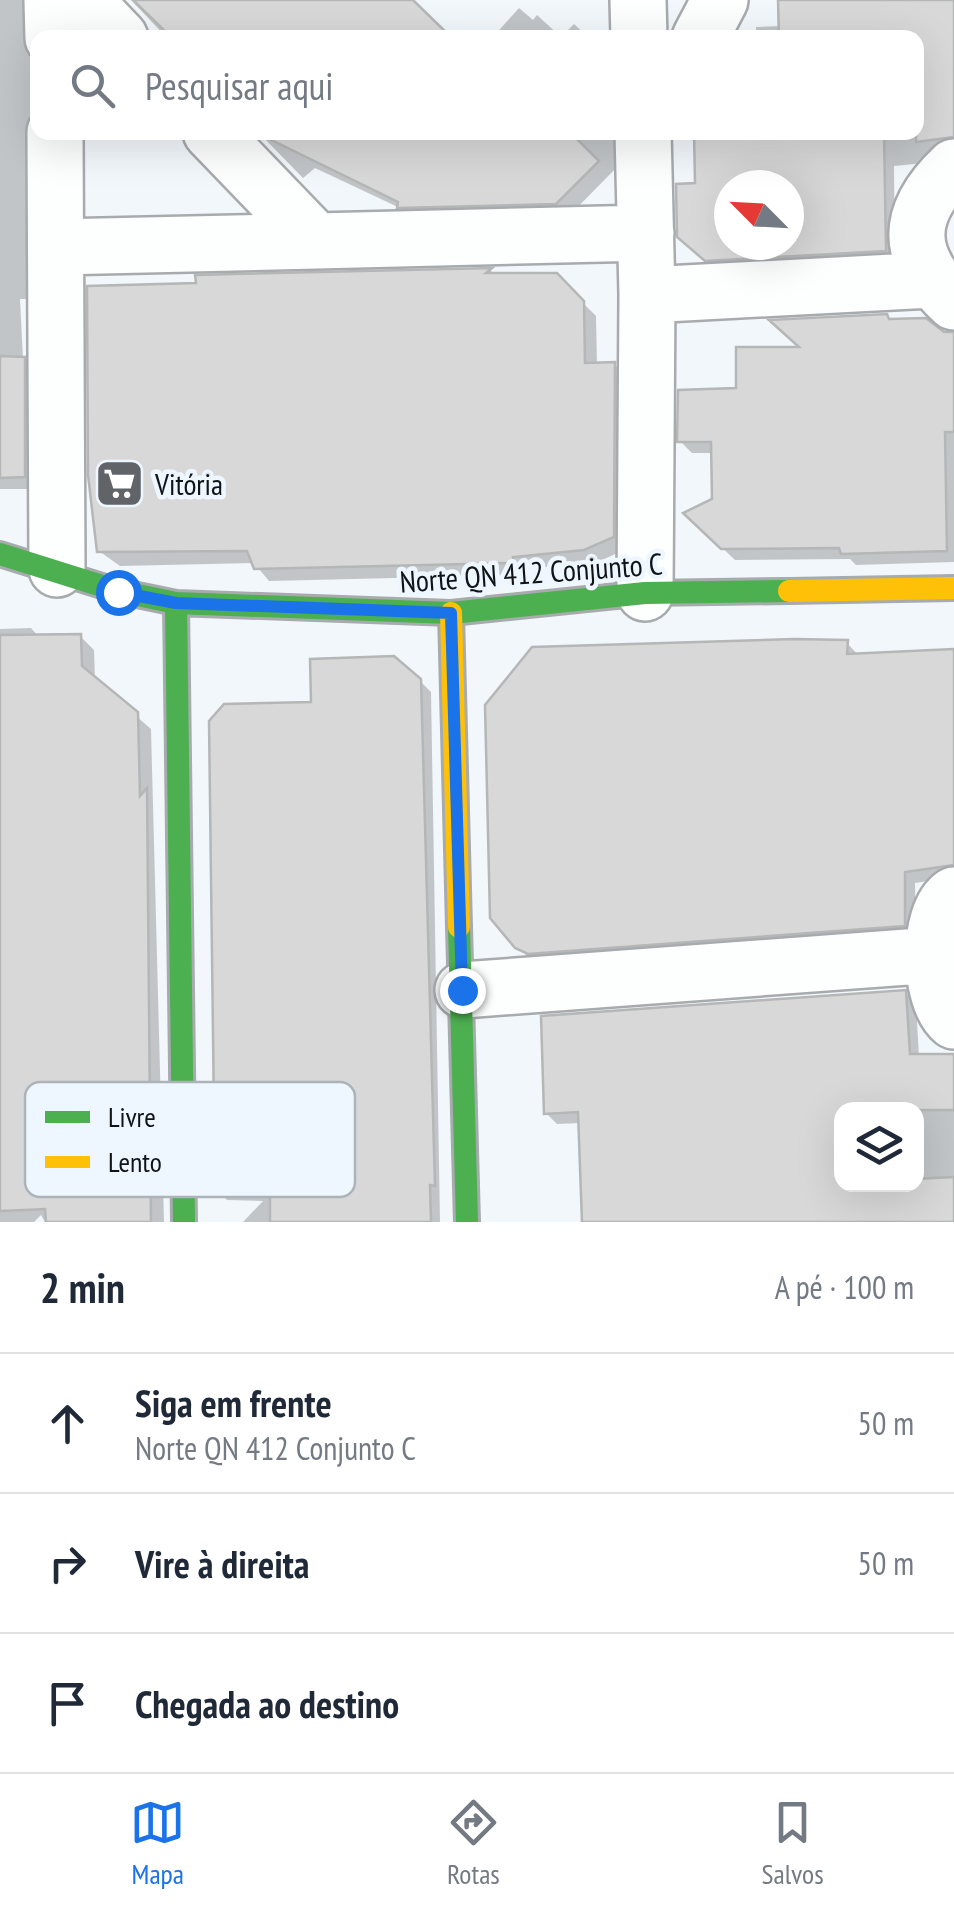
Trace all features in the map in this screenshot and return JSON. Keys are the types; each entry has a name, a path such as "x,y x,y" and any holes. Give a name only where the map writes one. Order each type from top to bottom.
{"street":[{"path":"52,0 53,30"},
{"path":"84,0 112,30"},
{"path":"638,0 639,30"},
{"path":"704,30 720,0"},
{"path":"55,140 57,569"},
{"path":"219,140 316,241"},
{"path":"643,140 648,295 645,593"},
{"path":"648,295 942,291 918,250 918,218 931,189 954,167"},
{"path":"58,247 646,233"},
{"name":"Norte QN 412 Conjunto C","path":"0,554 57,569 118,592 176,603 451,613 645,593 954,588"},
{"path":"176,603 182,1082"},
{"path":"451,613 467,1222"},
{"path":"954,895 936,916 934,956 941,1006 954,1020"},
{"path":"462,990 934,956"},
{"path":"184,1197 184,1222"}],"building":[{"path":"133,0 413,0 444,30 164,30"},
{"path":"778,0 954,0 954,137 916,142 924,140 924,30 779,30"},
{"path":"271,140 578,140 599,161 556,204 397,208 398,202"},
{"path":"694,140 884,140 886,251 804,256 804,170 714,170 714,260 723,260 705,261 677,237 676,184 695,183"},
{"path":"492,268 486,273 557,273 584,301 585,363 615,362 614,537 584,550 513,557 514,563 254,569 247,551 97,552 88,475 87,286 196,283 195,275"},
{"path":"887,314 889,319 926,318 944,332 954,332 954,432 945,432 947,551 841,554 839,548 721,549 683,513 712,499 711,442 677,442 678,390 736,388 736,347 799,347 769,320"},
{"path":"0,356 25,357 25,477 0,478"},
{"path":"81,634 82,666 138,712 140,796 147,788 150,1082 25,1082 25,1197 151,1197 151,1222 46,1222 45,1209 0,1211 0,635"},
{"path":"848,640 847,654 954,649 954,865 905,872 905,926 528,954 515,948 490,918 485,705 532,647"},
{"path":"394,656 421,679 435,1186 430,1185 431,1222 270,1222 270,1197 355,1197 355,1082 214,1082 209,721 224,704 311,702 310,659"},
{"path":"906,990 910,1054 954,1054 954,1110 924,1110 924,1102 834,1102 834,1192 924,1192 924,1179 954,1177 954,1222 582,1222 578,1112 544,1114 541,1016"}],"traffic: fast":[{"path":"0,554 118,591 176,603 451,613 645,593 789,591"},
{"path":"176,603 182,1082"},
{"path":"459,927 467,1222"},
{"path":"184,1197 184,1222"}],"traffic: slow":[{"path":"789,591 954,588"},
{"path":"451,613 459,927"}],"place":[{"name":"Vitória","path":"120,483"}],"route":[{"path":"118,592 176,603 451,613 462,990"}]}
